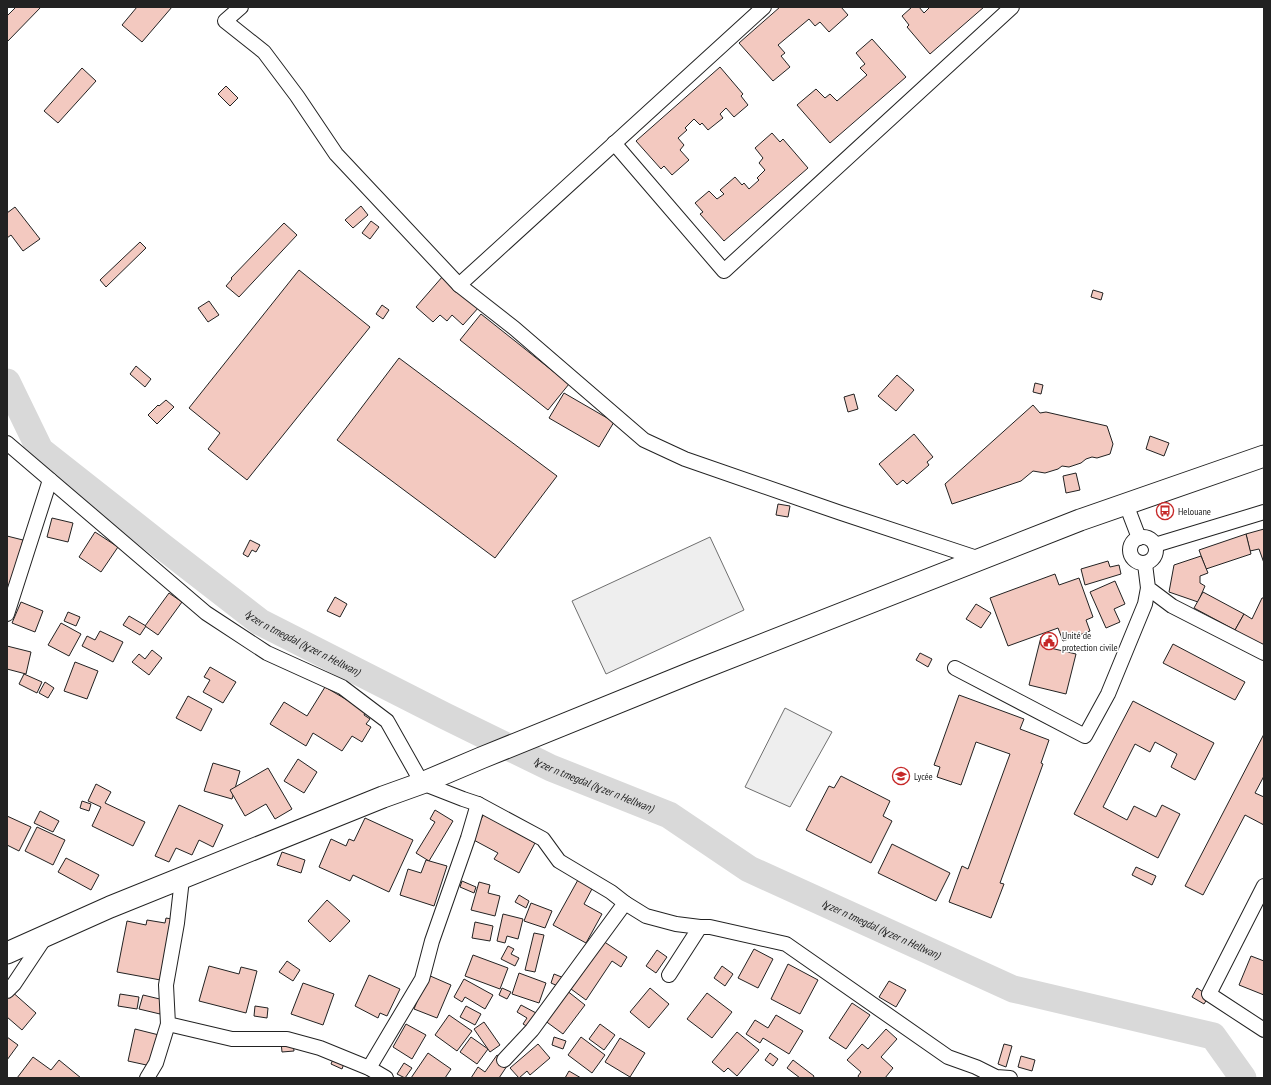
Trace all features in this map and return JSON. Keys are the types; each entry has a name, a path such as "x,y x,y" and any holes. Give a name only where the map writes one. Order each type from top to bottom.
{"main road":[{"path":"7,952 110,908 383,797 422,783 685,675 1080,520 1264,456"}],"street":[{"path":"241,7 225,21 264,52 336,154 459,285 514,328 644,440 685,458 841,513 980,559"},
{"path":"459,285 764,7"},
{"path":"614,143 724,271 1012,7"},
{"path":"7,443 206,613 267,652 342,687 387,722 422,783 478,804 543,840 559,862 611,892 646,916 676,924 710,927 786,944 948,1057 1001,1078"},
{"path":"7,614 50,480"},
{"path":"1126,504 1139,538"},
{"path":"1155,545 1264,512"},
{"path":"1139,538 1148,538 1152,540 1155,545 1157,553 1155,557 1153,560 1145,564 1137,562 1131,556 1130,552 1132,543 1139,538"},
{"path":"955,668 1085,736 1108,694 1145,604 1148,588 1145,564"},
{"path":"1148,588 1172,606 1264,653"},
{"path":"369,1068 422,979 432,941 468,838 478,804"},
{"path":"147,1078 156,1063 168,1024 166,984 177,923 182,879"},
{"path":"1264,886 1209,994 1264,1030"},
{"path":"504,1060 532,1030 625,903"},
{"path":"669,974 700,927"},
{"path":"7,991 14,984 46,936"},
{"path":"168,1024 232,1039 287,1039 320,1048 369,1068 386,1078"}],"shaded area":[{"path":"710,537 744,610 606,674 572,601"},
{"path":"785,708 832,732 790,807 745,787"}],"building":[{"path":"16,7 41,7 7,42 7,16"},
{"path":"137,7 172,7 142,42 122,25"},
{"path":"780,7 841,7 848,15 829,32 820,22 815,26 809,19 778,45 785,53 781,56 790,67 773,81 739,43"},
{"path":"912,7 919,7 924,13 930,7 984,7 930,54 907,27 909,25 902,16"},
{"path":"872,39 906,77 830,143 797,105 816,89 825,98 830,94 837,101 867,75 860,68 865,64 856,53"},
{"path":"720,67 743,94 741,96 748,105 734,117 726,108 720,114 723,118 708,130 702,123 700,125 694,119 685,128 687,130 678,138 684,145 680,150 689,160 672,175 664,166 661,169 636,141"},
{"path":"82,68 96,81 58,123 44,111"},
{"path":"226,86 238,98 230,106 218,94"},
{"path":"772,133 780,142 783,139 808,168 724,241 700,214 703,212 695,203 709,191 717,199 724,194 720,190 735,177 742,185 744,183 749,189 759,180 757,178 765,170 759,163 763,158 755,148"},
{"path":"361,206 368,215 353,228 345,220"},
{"path":"15,207 40,239 23,251 11,235 7,238 7,213"},
{"path":"371,221 379,227 370,239 362,233"},
{"path":"284,223 297,235 239,297 226,286 232,279 231,278"},
{"path":"140,242 146,248 106,287 100,280"},
{"path":"299,270 370,327 247,480 208,449 220,433 189,408"},
{"path":"443,276 479,307 463,325 452,315 447,321 440,315 433,322 416,307"},
{"path":"1093,290 1103,293 1101,300 1091,297"},
{"path":"209,301 219,315 208,322 198,308"},
{"path":"382,305 389,310 383,319 376,314"},
{"path":"481,314 569,384 548,410 460,340"},
{"path":"399,358 557,476 495,558 337,440"},
{"path":"136,366 151,379 145,387 130,374"},
{"path":"897,375 914,390 896,411 878,396"},
{"path":"1035,383 1043,385 1041,394 1033,392"},
{"path":"564,393 614,422 599,447 549,418"},
{"path":"854,394 858,409 848,412 844,397"},
{"path":"166,400 174,407 157,424 148,415 158,405 159,406"},
{"path":"1033,405 1040,413 1046,412 1107,426 1113,444 1110,454 1097,458 1092,457 1081,463 1069,467 1062,466 1058,469 1045,473 1033,471 1021,481 952,504 945,484"},
{"path":"914,434 933,457 927,462 929,465 907,484 903,480 897,485 879,464"},
{"path":"1150,436 1169,443 1164,456 1146,449"},
{"path":"1076,473 1080,490 1066,493 1063,476"},
{"path":"778,504 790,506 788,517 776,515"},
{"path":"52,518 73,523 68,542 47,537"},
{"path":"1264,529 1264,563 1259,549 1250,551 1246,534"},
{"path":"95,532 118,547 101,572 79,557"},
{"path":"1246,534 1251,554 1206,569 1199,550"},
{"path":"7,536 23,540 10,590 7,589"},
{"path":"250,540 260,545 256,552 252,550 248,557 243,554"},
{"path":"1201,556 1208,573 1200,576 1200,583 1205,586 1198,602 1169,592 1174,565"},
{"path":"1108,561 1110,567 1119,565 1121,574 1085,585 1081,569"},
{"path":"1055,574 1059,585 1079,578 1093,617 1086,620 1090,631 1063,641 1058,628 1008,646 990,598"},
{"path":"1115,581 1125,604 1114,609 1120,622 1106,628 1090,592"},
{"path":"1203,592 1244,614 1235,630 1194,608"},
{"path":"169,593 182,602 158,635 145,626"},
{"path":"335,597 347,604 340,617 327,611"},
{"path":"1262,598 1264,598 1264,645 1255,646 1235,630 1244,614 1252,619"},
{"path":"21,602 43,611 35,632 12,623"},
{"path":"976,604 991,613 981,628 966,619"},
{"path":"68,612 80,617 76,626 64,621"},
{"path":"129,616 146,626 140,635 123,625"},
{"path":"61,623 81,634 69,656 48,645"},
{"path":"100,631 123,642 113,662 82,646 87,636 95,640"},
{"path":"1041,637 1048,638 1046,647 1076,654 1066,694 1029,685"},
{"path":"1173,644 1245,682 1235,700 1163,663"},
{"path":"7,646 31,652 26,674 7,669"},
{"path":"152,650 162,658 149,675 132,662 139,654 145,659"},
{"path":"920,653 932,659 928,667 916,660"},
{"path":"75,662 98,671 87,699 64,691"},
{"path":"210,667 236,682 223,703 203,692 210,680 204,677"},
{"path":"24,674 42,682 37,693 19,684"},
{"path":"45,682 54,688 48,698 39,693"},
{"path":"325,687 366,711 364,715 370,719 366,724 371,727 362,742 352,736 342,751 313,733 306,746 270,724 284,702 307,716"},
{"path":"959,695 1024,719 1020,729 1049,740 1041,763 1043,764 1000,883 1004,884 991,918 949,902 962,866 968,869 1010,754 976,742 961,785 937,777 940,767 934,765"},
{"path":"188,696 212,709 201,731 176,718"},
{"path":"1133,701 1214,743 1195,780 1171,767 1177,754 1155,742 1150,752 1135,744 1103,807 1127,820 1134,806 1156,817 1162,805 1180,814 1158,858 1074,814"},
{"path":"1264,734 1264,776 1255,793 1264,797 1264,825 1245,815 1203,895 1185,886"},
{"path":"298,759 317,772 304,793 284,781"},
{"path":"213,763 240,771 232,799 204,791"},
{"path":"268,768 292,809 275,819 266,804 245,816 230,790"},
{"path":"841,776 890,801 883,816 892,821 871,863 806,830 829,786 834,788"},
{"path":"96,784 111,792 105,803 145,822 133,846 92,826 101,807 88,801"},
{"path":"82,801 91,804 89,811 80,808"},
{"path":"179,805 223,825 213,847 199,840 192,855 176,848 169,862 155,856"},
{"path":"435,810 453,821 429,861 416,853 435,822 430,819"},
{"path":"40,811 59,821 53,832 34,823"},
{"path":"484,814 535,843 519,873 494,859 498,853 470,838"},
{"path":"7,816 31,827 19,851 7,845"},
{"path":"365,818 413,840 389,892 353,875 350,881 319,867 331,839 346,846 349,839 354,841"},
{"path":"37,827 65,840 53,865 25,851"},
{"path":"892,844 950,873 936,901 878,873"},
{"path":"282,852 305,860 301,873 277,865"},
{"path":"66,858 99,875 91,890 58,872"},
{"path":"426,860 447,866 434,906 400,895 408,869 421,873"},
{"path":"1136,867 1156,876 1152,885 1132,875"},
{"path":"579,878 593,887 584,904 602,914 586,943 553,925"},
{"path":"462,881 476,887 474,893 460,887"},
{"path":"479,882 490,885 488,893 500,896 495,916 471,910"},
{"path":"519,895 529,901 526,908 515,902"},
{"path":"327,900 350,921 330,942 308,921"},
{"path":"531,903 552,911 545,928 524,921"},
{"path":"503,914 523,919 518,939 507,936 505,943 497,941"},
{"path":"166,918 177,920 166,981 117,972 127,921 146,925 147,920 165,923"},
{"path":"475,922 493,926 490,941 472,938"},
{"path":"534,933 544,935 535,972 525,970"},
{"path":"603,941 627,957 621,967 612,961 586,1000 571,989"},
{"path":"508,946 514,949 511,954 519,958 515,966 501,959"},
{"path":"754,949 773,959 758,988 738,978"},
{"path":"657,950 667,957 656,973 646,966"},
{"path":"473,955 508,968 500,989 465,976"},
{"path":"1251,956 1264,961 1264,995 1239,985"},
{"path":"287,961 300,970 293,981 279,972"},
{"path":"788,964 818,980 800,1014 771,999"},
{"path":"209,966 239,974 241,967 257,971 246,1013 199,1001"},
{"path":"722,966 733,974 725,986 714,978"},
{"path":"519,973 546,983 539,1003 512,994"},
{"path":"554,974 564,978 560,987 551,983"},
{"path":"369,975 400,989 387,1016 380,1013 378,1018 355,1006"},
{"path":"428,975 451,985 437,1018 414,1009"},
{"path":"464,979 493,995 485,1009 465,997 462,1002 454,997"},
{"path":"889,981 906,990 896,1007 879,997"},
{"path":"303,983 334,994 323,1025 291,1014"},
{"path":"502,988 511,992 507,999 499,995"},
{"path":"650,988 669,1004 649,1028 630,1012"},
{"path":"1197,988 1209,996 1204,1004 1192,997"},
{"path":"10,990 36,1013 22,1030 7,1017 7,993"},
{"path":"566,990 585,1005 563,1034 544,1020"},
{"path":"707,993 732,1012 712,1038 687,1019"},
{"path":"120,994 139,997 137,1009 118,1006"},
{"path":"143,995 164,1000 160,1014 139,1009"},
{"path":"852,1003 870,1015 846,1049 829,1038"},
{"path":"521,1005 538,1014 530,1028 523,1024 527,1018 517,1012"},
{"path":"255,1006 268,1008 267,1018 254,1016"},
{"path":"466,1006 481,1014 475,1025 460,1017"},
{"path":"449,1015 472,1031 457,1051 435,1035"},
{"path":"776,1015 803,1031 789,1054 763,1038 760,1043 746,1034 755,1020 768,1028"},
{"path":"484,1022 500,1045 490,1052 474,1029"},
{"path":"406,1024 426,1035 412,1059 393,1047"},
{"path":"600,1024 615,1035 604,1050 589,1039"},
{"path":"135,1029 159,1035 151,1066 128,1061"},
{"path":"886,1029 897,1039 881,1057 893,1068 885,1078 859,1078 858,1076 861,1072 847,1060 862,1044 868,1049"},
{"path":"737,1032 759,1050 737,1076 728,1068 724,1072 712,1062"},
{"path":"7,1037 18,1045 7,1060"},
{"path":"471,1037 488,1049 477,1064 460,1052"},
{"path":"554,1037 566,1041 563,1049 552,1045"},
{"path":"581,1037 605,1055 592,1073 568,1055"},
{"path":"620,1038 645,1053 630,1077 605,1062"},
{"path":"293,1041 294,1051 282,1052 281,1042"},
{"path":"538,1044 550,1058 530,1075 527,1071 519,1078 510,1068"},
{"path":"1004,1044 1012,1046 1006,1067 998,1064"},
{"path":"428,1053 451,1069 445,1078 411,1078"},
{"path":"770,1053 778,1059 773,1066 765,1060"},
{"path":"497,1055 509,1063 499,1078 471,1078 478,1067 485,1072"},
{"path":"1021,1056 1035,1060 1032,1071 1018,1067"},
{"path":"33,1057 51,1070 59,1060 81,1078 17,1078"},
{"path":"334,1057 345,1061 342,1069 331,1064"},
{"path":"793,1060 814,1076 813,1078 800,1078 787,1068"},
{"path":"404,1063 412,1068 405,1078 397,1074"},
{"path":"569,1071 581,1078 565,1078"}],"waterway":[{"name":"Iɣzer n tmegdal (Iɣzer n Hellwan)","path":"7,382 40,450 260,622 551,768 669,815 749,869 1013,989 1213,1036 1243,1078"}],"place":[{"name":"Helouane","path":"1165,511"},
{"name":"Unité de protection civile","path":"1049,641"},
{"name":"Lycée","path":"901,776"}]}
